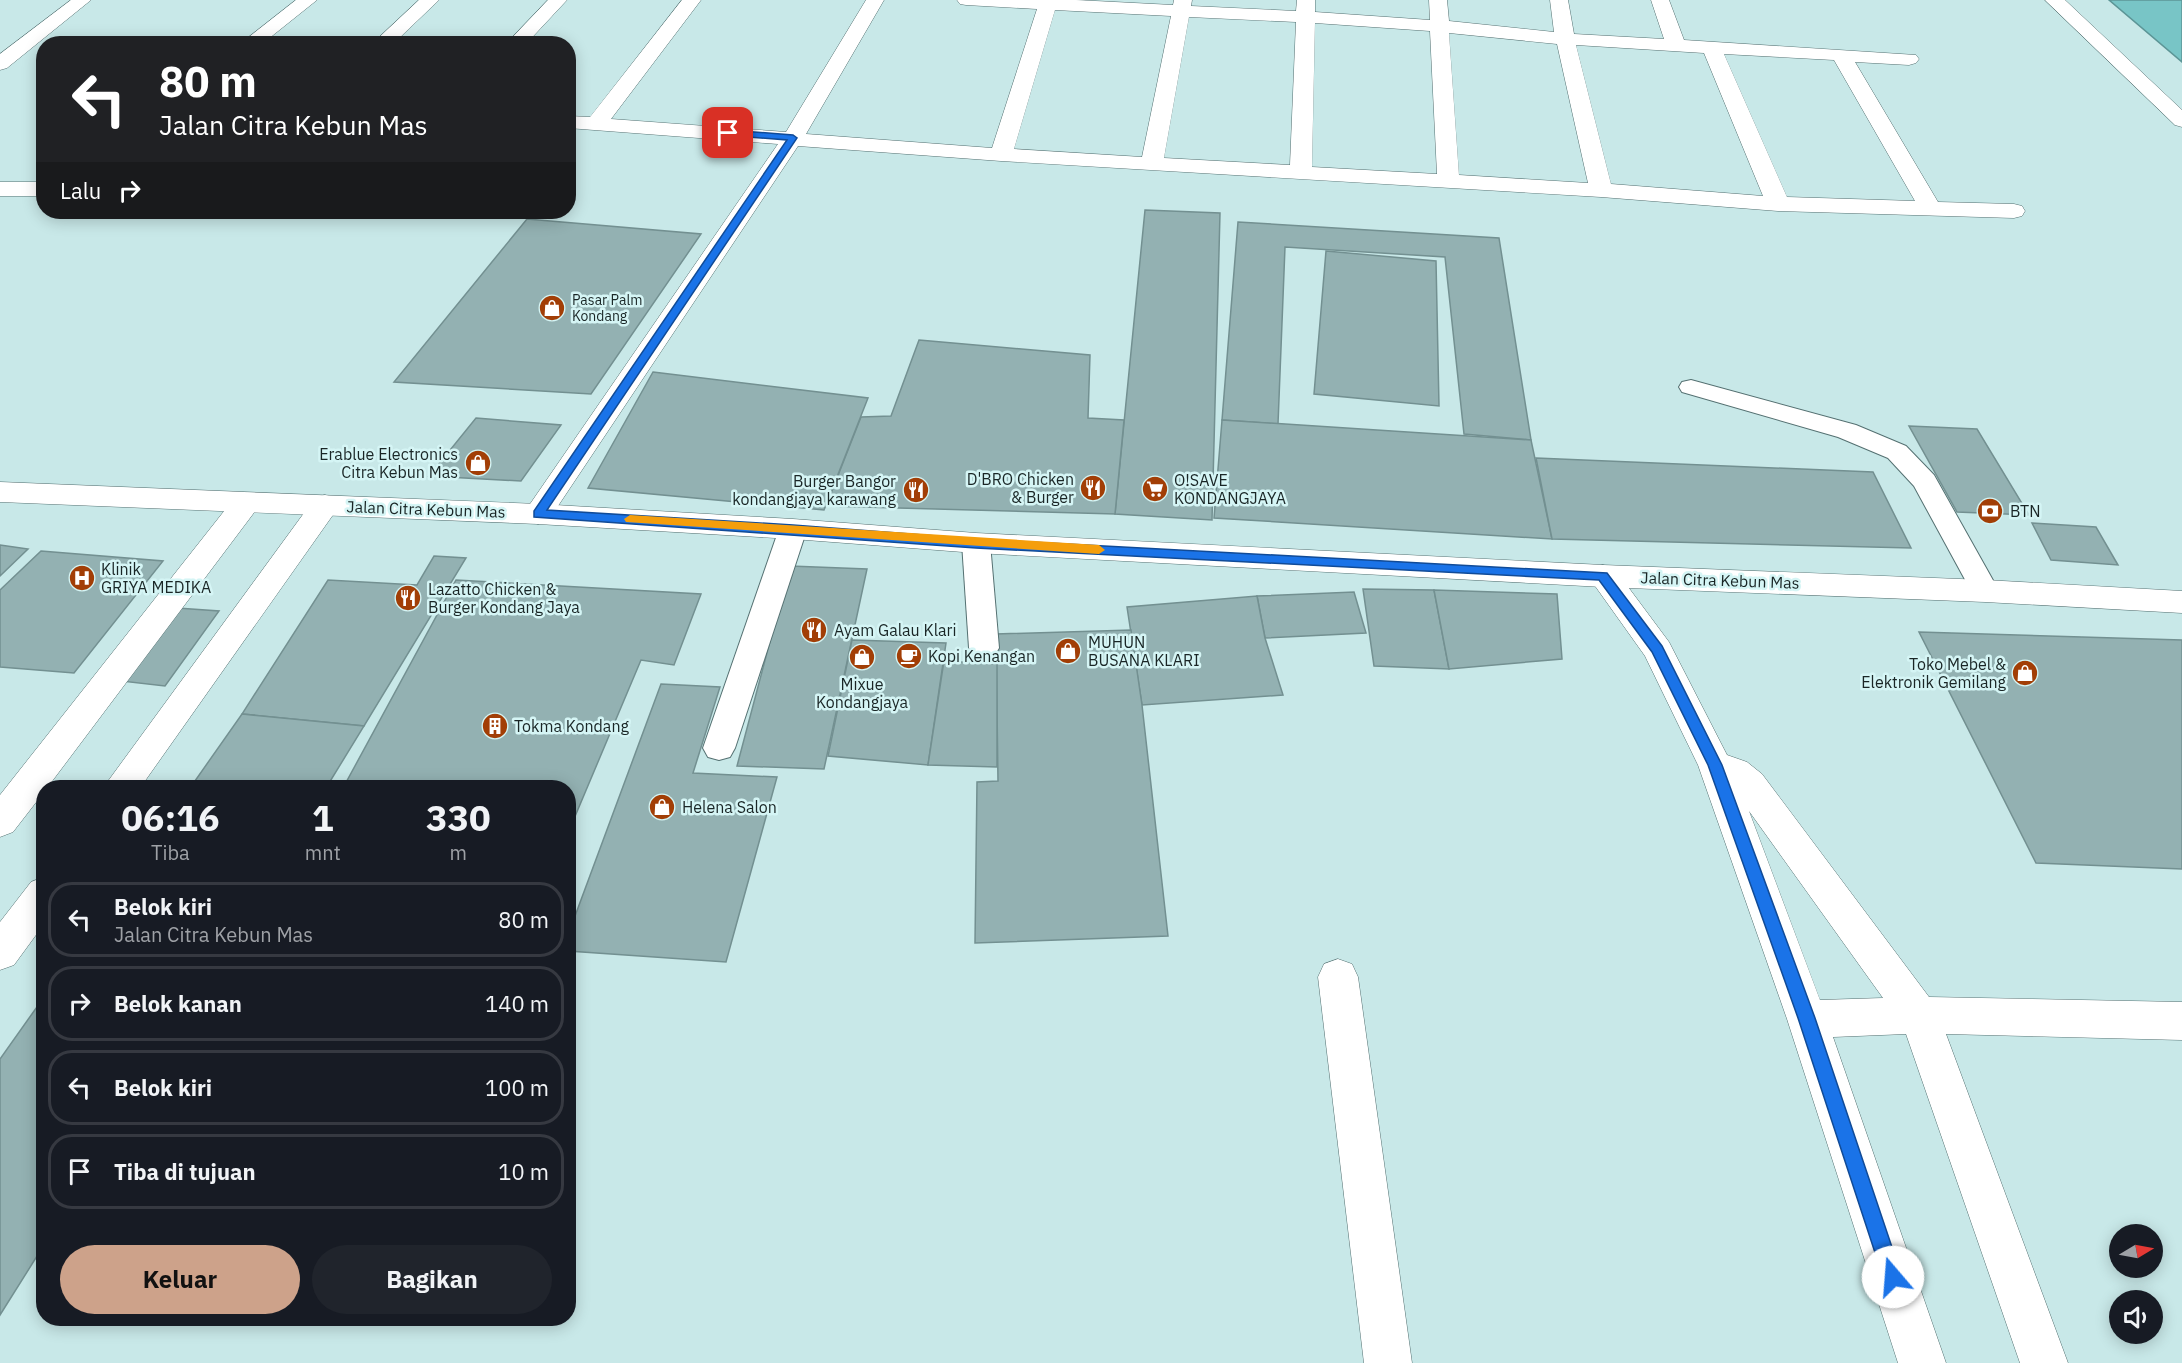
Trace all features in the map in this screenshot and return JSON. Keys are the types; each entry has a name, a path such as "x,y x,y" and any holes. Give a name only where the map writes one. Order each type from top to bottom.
{"street":[{"path":"0,64 82,0"},
{"path":"260,36 308,0"},
{"path":"390,36 430,0"},
{"path":"523,36 558,0"},
{"path":"597,123 692,0"},
{"path":"538,514 793,138 875,0"},
{"path":"966,0 1305,8 1439,26 1565,39 1910,60"},
{"path":"1438,0 1448,181"},
{"path":"1560,0 1565,39 1601,190"},
{"path":"1660,0 1676,46"},
{"path":"2054,0 2182,121"},
{"path":"1001,155 1048,3"},
{"path":"1152,163 1182,6"},
{"path":"1301,174 1305,8"},
{"path":"1712,48 1778,204"},
{"path":"1842,57 1930,207"},
{"path":"576,122 1001,155 1601,190 1778,204 2014,211"},
{"path":"0,189 36,189"},
{"name":"Jalan Citra Kebun Mas","path":"0,492 538,514 793,529 976,543 1603,576 1985,591 2182,602"},
{"path":"0,822 246,503"},
{"path":"126,780 325,505"},
{"path":"1603,576 1658,650 1715,765 1807,1018 1922,1363"},
{"path":"1715,765 1735,772 1750,784 1918,1016 2044,1363"},
{"path":"0,952 36,904"},
{"path":"1338,977 1389,1363"},
{"path":"1807,1018 1918,1016 2182,1021"}],"lane":[{"path":"1691,387 1847,431 1897,452 1925,481 1985,591"},
{"path":"719,748 793,529"},
{"path":"976,543 984,648"}],"water":[{"path":"2109,0 2182,0 2182,62"}],"building":[{"path":"1145,210 1220,213 1212,520 1115,514"},
{"name":"Pasar Palm Kondang","path":"527,219 701,234 591,394 394,382"},
{"path":"1238,222 1499,238 1531,440 1464,434 1445,257 1285,247 1278,424 1222,420"},
{"path":"1326,251 1436,261 1439,406 1314,394"},
{"path":"919,340 1090,355 1088,418 1124,420 1115,514 826,506 861,417 891,416"},
{"path":"653,372 868,398 824,510 588,488"},
{"path":"476,418 561,425 521,481 429,476"},
{"path":"1222,420 1531,440 1552,539 1214,518"},
{"path":"1909,426 1977,429 2029,515 1957,512"},
{"path":"1536,458 1873,472 1911,548 1552,539"},
{"path":"2032,523 2096,527 2118,565 2051,560"},
{"path":"0,545 28,549 0,576"},
{"path":"41,551 163,561 74,673 0,667 0,590"},
{"path":"434,556 466,558 364,726 242,714 328,580 417,585"},
{"path":"790,566 867,569 824,769 737,766"},
{"name":"Tokma Kondang","path":"456,580 701,594 674,665 641,660 576,814 576,780 347,780"},
{"path":"1363,589 1434,590 1449,669 1374,666"},
{"path":"1434,590 1557,594 1562,659 1449,669"},
{"path":"1354,592 1366,633 1265,638 1257,596"},
{"path":"1257,596 1265,638 1283,695 1142,705 1127,607"},
{"path":"177,608 219,611 165,686 121,681"},
{"path":"1131,630 1142,705 1168,936 975,943 977,782 998,781 996,634"},
{"path":"1919,632 2182,640 2182,869 2036,863"},
{"path":"852,640 946,643 928,765 828,756"},
{"path":"944,661 997,664 997,767 928,765"},
{"path":"661,684 720,687 693,773 777,777 726,962 576,952 576,913"},
{"path":"242,714 364,726 331,780 196,780"},
{"path":"36,1008 36,1258 0,1315 0,1059"}],"slow traffic":[{"path":"630,519 1099,550"}],"place":[{"name":"Pasar Palm Kondang","path":"552,308"},
{"name":"Erablue Electronics Citra Kebun Mas","path":"478,463"},
{"name":"D'BRO Chicken & Burger","path":"1093,488"},
{"name":"O!SAVE KONDANGJAYA","path":"1155,489"},
{"name":"Burger Bangor kondangjaya karawang","path":"916,490"},
{"name":"BTN","path":"1990,511"},
{"name":"Klinik GRIYA MEDIKA","path":"82,578"},
{"name":"Lazatto Chicken & Burger Kondang Jaya","path":"408,598"},
{"name":"Ayam Galau Klari","path":"814,630"},
{"name":"MUHUN BUSANA KLARI","path":"1068,651"},
{"name":"Kopi Kenangan","path":"909,656"},
{"name":"Mixue Kondangjaya","path":"862,657"},
{"name":"Toko Mebel & Elektronik Gemilang","path":"2025,673"},
{"name":"Tokma Kondang","path":"495,726"},
{"name":"Helena Salon","path":"662,807"}],"route":[{"path":"728,133 793,138 538,514 793,529 976,543 1603,576 1658,650 1715,765 1807,1018 1893,1277"}]}
